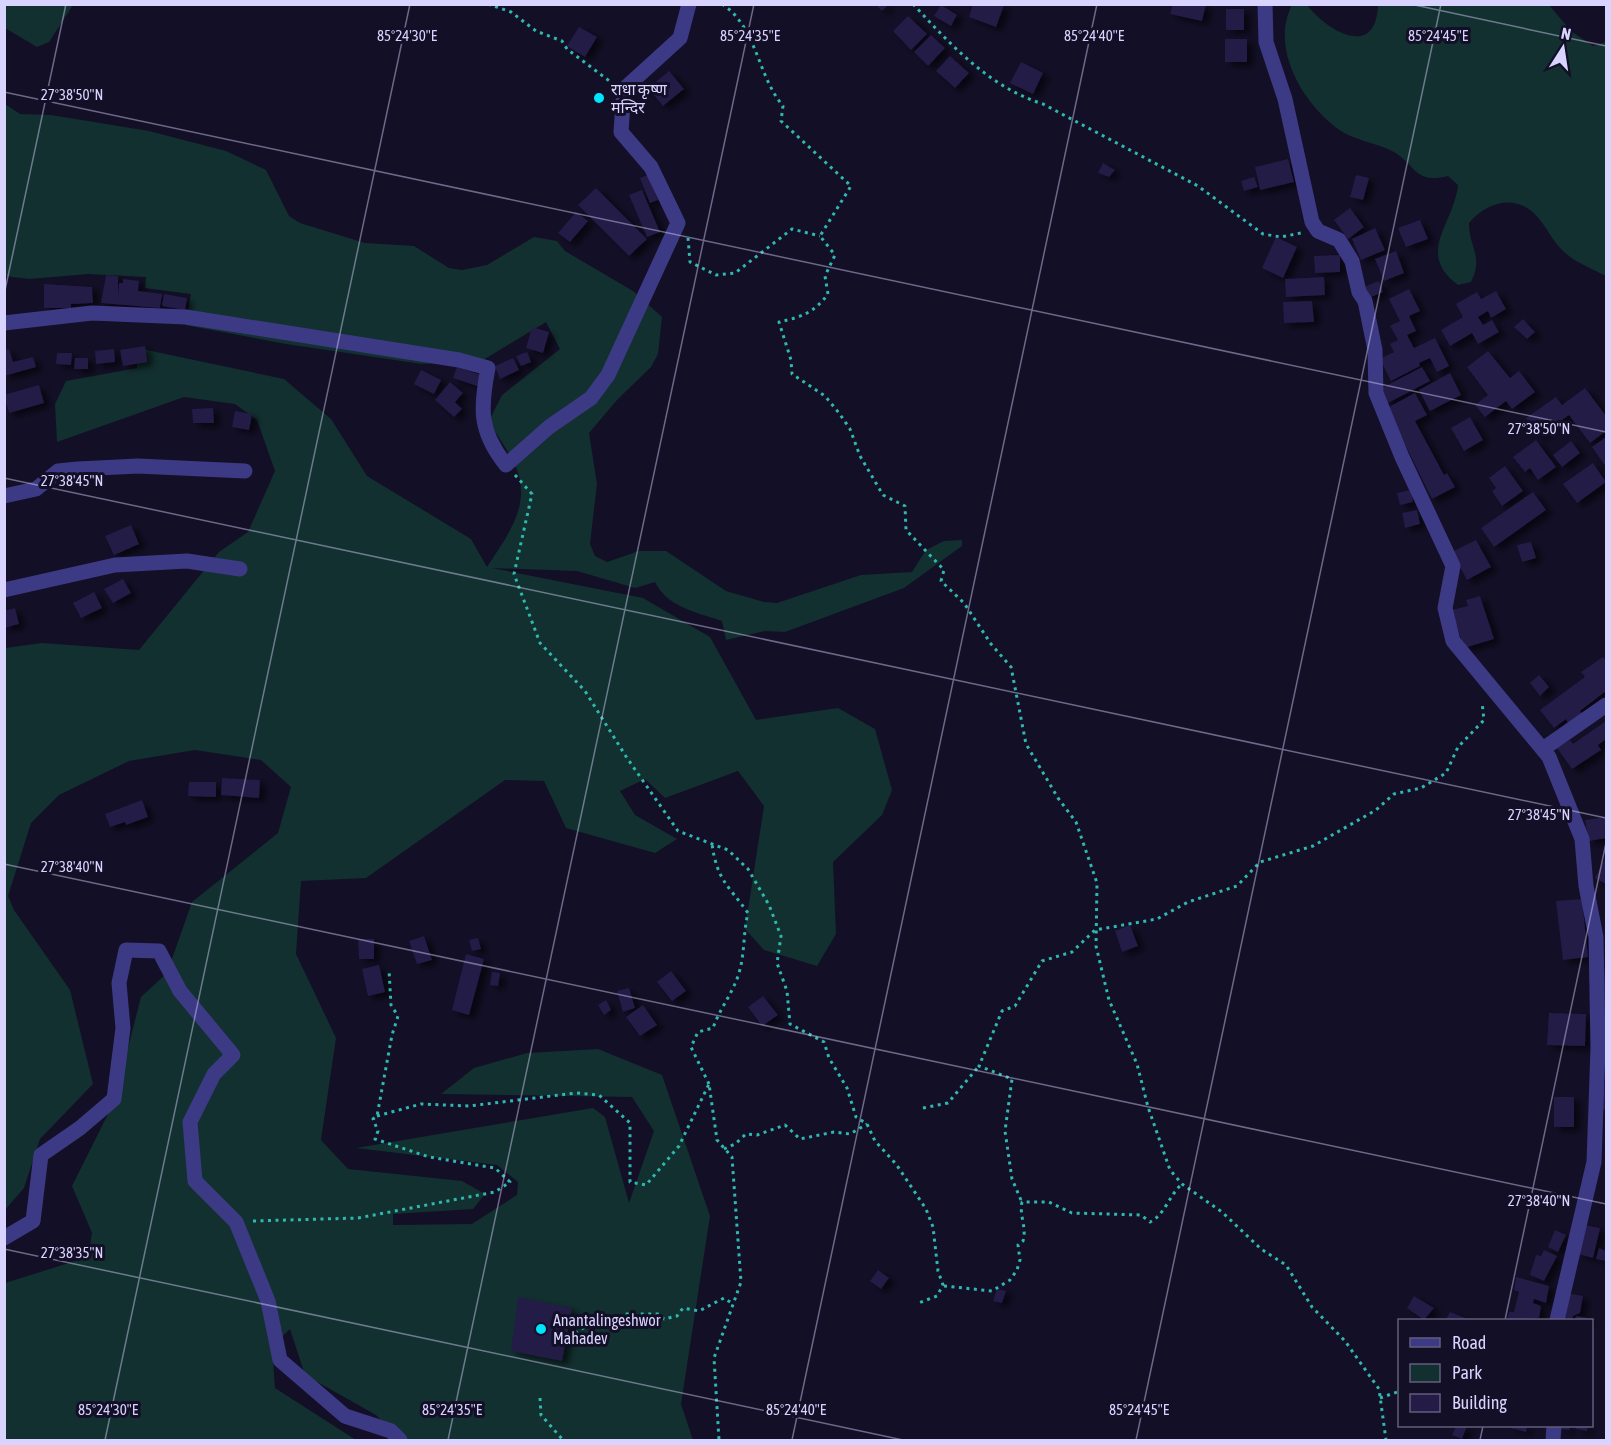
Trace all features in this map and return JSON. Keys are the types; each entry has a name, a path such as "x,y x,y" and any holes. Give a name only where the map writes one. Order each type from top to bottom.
{"street":[{"path":"4,323 92,313 186,317 459,360 488,369 481,404 490,445 506,465 549,427 591,398 608,375 678,223 651,167 621,132 624,90 680,38 689,4"},
{"path":"1265,4 1266,42 1285,99 1312,222 1318,231 1339,240 1352,261 1359,292 1365,302 1375,350 1376,393 1402,457 1454,566 1445,608 1453,641 1549,756 1582,839 1586,886 1596,937 1598,1048 1594,1162 1573,1243 1557,1319"},
{"path":"4,496 36,489 58,471 138,466 245,471"},
{"path":"4,590 115,565 187,561 240,569"},
{"path":"1543,748 1606,705"},
{"path":"4,1238 33,1221 41,1155 114,1100 123,1028 119,983 126,950 159,951 180,991 233,1055 214,1074 190,1122 195,1181 236,1222 268,1301 280,1360 345,1416 391,1431 400,1440"}],"path":[{"path":"488,4 512,12 536,31 562,41 600,76 624,90"},
{"path":"722,4 735,13 755,49 770,91 783,106 781,121 851,186 820,236"},
{"path":"913,4 976,68 1018,96 1043,104 1198,186 1263,234 1281,237 1318,231"},
{"path":"673,234 688,236 690,262 716,275 735,273 792,229 820,236 834,255 825,276 828,294 819,306 804,317 779,322 791,360 792,374 825,396 839,412 850,429 860,456 883,495 905,506 906,530 944,570 941,581 964,603 991,644 1011,667 1026,744 1058,798 1076,822 1097,883 1096,946 1109,1000 1137,1064 1170,1170 1182,1184 1222,1212 1261,1249 1286,1265 1312,1307 1369,1371 1379,1389 1386,1440"},
{"path":"506,465 532,494 514,574 540,643 585,691 627,758 678,831 728,850 748,869 769,905 781,936 777,963 788,991 790,1024 824,1042 829,1058 847,1088 856,1117 867,1124 875,1141 897,1164 926,1209 933,1227 938,1271 943,1286 937,1296 916,1304"},
{"path":"923,1108 948,1103 960,1092 979,1066 1002,1011 1015,1006 1042,961 1072,952 1095,930 1157,919 1188,902 1237,886 1260,862 1313,846 1376,810 1394,794 1421,788 1446,773 1458,747 1484,720 1482,699"},
{"path":"712,844 715,868 722,882 748,913 743,934 744,951 730,996 720,1009 713,1028 698,1032 692,1047 709,1084 717,1140 732,1157 741,1282 714,1358 719,1440"},
{"path":"377,1116 392,1035 398,1016 391,1005 388,970"},
{"path":"979,1066 1012,1079 1005,1131 1012,1179 1021,1200"},
{"path":"236,1222 358,1218 495,1192 510,1182 495,1168 429,1157 375,1138 378,1131 373,1119 420,1104 469,1106 576,1093 599,1095 630,1123 630,1182 645,1185 679,1146 709,1084"},
{"path":"724,1149 735,1144 746,1134 757,1135 785,1125 800,1139 834,1132 850,1134 867,1124"},
{"path":"943,1286 992,1291 1010,1280 1017,1270 1020,1260 1018,1245 1023,1241 1025,1231 1020,1212 1022,1202 1048,1202 1072,1214 1141,1215 1150,1222 1157,1219 1175,1190 1182,1184"},
{"path":"565,1344 575,1330 585,1326 620,1325 624,1314 659,1314 664,1319 677,1316 683,1308 699,1311 724,1298 733,1304"},
{"path":"1380,1398 1398,1392"},
{"path":"540,1398 541,1415 563,1440"}],"green space":[{"path":"5,4 73,5 49,42 37,47 5,28"},
{"path":"1292,5 1307,5 1326,24 1349,35 1360,36 1369,32 1375,22 1378,5 1549,5 1571,31 1593,46 1606,42 1606,276 1583,265 1559,247 1532,211 1514,203 1504,203 1485,209 1469,223 1476,258 1475,273 1471,282 1458,285 1445,273 1439,261 1438,250 1458,185 1448,176 1436,178 1421,175 1390,150 1344,133 1313,105 1293,73 1287,56 1286,21"},
{"path":"5,104 20,114 51,115 149,131 226,151 266,170 289,216 300,223 365,243 414,246 449,268 462,270 487,265 534,237 557,241 565,251 633,291 662,317 658,354 651,367 617,400 589,433 597,484 590,544 595,556 607,562 639,551 666,551 726,591 764,602 777,603 861,575 912,572 926,550 944,541 962,540 962,546 904,588 785,632 765,631 726,640 722,621 683,608 667,597 655,582 635,588 577,571 492,568 643,598 710,637 756,720 838,708 875,729 892,790 882,815 833,862 836,934 817,966 764,950 745,929 764,806 738,771 665,798 645,779 620,791 635,815 677,839 655,853 566,828 544,781 505,780 366,878 301,881 296,954 336,1038 321,1140 348,1169 462,1181 485,1194 473,1209 393,1214 393,1225 472,1224 517,1195 518,1182 497,1165 356,1148 593,1108 605,1117 629,1203 654,1131 632,1097 441,1094 474,1068 527,1053 598,1049 662,1075 710,1216 681,1404 693,1440 401,1440 376,1415 305,1375 290,1329 272,1346 275,1388 356,1440 5,1440 5,1283 88,1257 92,1233 72,1186 114,1102 141,997 167,973 192,902 278,833 291,787 261,760 195,750 129,761 59,795 31,823 8,896 14,910 70,990 93,1084 40,1139 24,1188 5,1210 5,648 42,643 139,650 219,552 248,532 275,471 257,420 235,404 184,397 57,442 55,404 66,381 137,368 137,348 284,379 331,419 367,476 471,539 487,567 515,519 521,493 520,479 515,465 489,421 502,395 560,349 546,322 483,360 422,364 286,344 185,325 191,294 145,288 146,277 88,274 29,279 5,276"}],"building":[{"path":"875,4 889,4 882,11"},
{"path":"973,4 1004,5 996,27 969,17"},
{"path":"1173,4 1206,4 1202,21 1170,14"},
{"path":"941,5 957,15 951,26 934,16"},
{"path":"1226,9 1244,9 1244,30 1226,30"},
{"path":"908,16 927,34 911,50 893,31"},
{"path":"579,27 597,37 585,57 567,46"},
{"path":"931,35 945,48 928,66 914,52"},
{"path":"1225,39 1247,39 1247,62 1225,62"},
{"path":"950,56 969,73 955,88 936,71"},
{"path":"1021,62 1043,73 1033,94 1010,83"},
{"path":"669,71 684,89 663,106 648,88"},
{"path":"1288,159 1294,182 1260,190 1255,167"},
{"path":"1103,163 1115,170 1109,177 1098,173"},
{"path":"648,175 658,200 650,203 640,178"},
{"path":"1356,175 1369,178 1363,200 1350,197"},
{"path":"1254,177 1258,187 1244,191 1241,181"},
{"path":"596,188 647,239 629,256 578,205"},
{"path":"642,190 660,232 647,237 629,195"},
{"path":"1350,208 1364,227 1348,239 1334,220"},
{"path":"576,212 588,221 570,242 558,233"},
{"path":"1420,220 1428,239 1406,247 1398,228"},
{"path":"1375,228 1385,250 1361,260 1352,239"},
{"path":"1276,237 1297,247 1283,278 1262,268"},
{"path":"1396,251 1404,273 1384,281 1375,259"},
{"path":"1340,255 1340,272 1315,273 1314,256"},
{"path":"106,275 118,276 118,296 119,283 123,283 123,279 139,281 138,291 162,294 160,308 101,303"},
{"path":"1324,277 1325,295 1286,297 1285,279"},
{"path":"1379,281 1383,292 1369,298 1364,287"},
{"path":"44,284 92,287 93,303 71,304 71,308 44,308"},
{"path":"1409,289 1420,311 1409,316 1416,331 1407,335 1414,348 1435,338 1449,366 1437,372 1430,358 1419,363 1420,366 1391,381 1380,359 1394,352 1390,344 1398,340 1390,326 1400,321 1389,299"},
{"path":"1496,291 1506,309 1491,318 1488,311 1478,317 1483,325 1492,320 1499,332 1478,344 1472,333 1450,346 1441,330 1463,317 1456,304 1477,292 1481,299"},
{"path":"164,294 187,298 185,310 162,306"},
{"path":"1312,301 1314,322 1284,323 1283,302"},
{"path":"1523,319 1535,332 1527,339 1514,327"},
{"path":"532,327 549,332 543,353 526,348"},
{"path":"145,346 147,362 123,366 120,350"},
{"path":"9,349 13,362 33,357 36,367 4,376 4,350"},
{"path":"114,349 115,362 96,364 95,351"},
{"path":"1488,351 1510,378 1519,371 1535,392 1512,409 1506,401 1485,417 1475,405 1488,395 1467,367"},
{"path":"527,352 531,362 521,366 516,356"},
{"path":"57,353 72,353 71,365 56,364"},
{"path":"75,358 88,358 88,369 74,369"},
{"path":"513,358 519,370 500,379 495,366"},
{"path":"457,367 484,376 480,387 453,378"},
{"path":"1422,367 1430,381 1388,403 1380,389"},
{"path":"421,370 441,380 434,394 414,384"},
{"path":"1450,373 1461,395 1430,411 1419,390"},
{"path":"450,382 463,393 455,402 462,409 454,417 435,400"},
{"path":"39,385 44,403 9,413 4,395"},
{"path":"1585,388 1606,416 1606,431 1590,443 1569,415 1540,436 1526,418 1556,397 1562,405"},
{"path":"1415,393 1427,415 1415,421 1444,475 1447,473 1455,487 1432,499 1387,408"},
{"path":"213,408 214,423 193,423 192,409"},
{"path":"235,411 252,414 249,430 232,427"},
{"path":"1470,417 1483,440 1464,451 1451,428"},
{"path":"1606,437 1606,467 1592,447"},
{"path":"1536,440 1556,467 1538,480 1530,468 1525,472 1513,457"},
{"path":"1571,441 1580,453 1562,467 1553,455"},
{"path":"1593,463 1606,482 1577,503 1563,484"},
{"path":"1505,466 1523,491 1502,506 1492,491 1496,488 1489,478"},
{"path":"1411,490 1413,502 1400,505 1397,493"},
{"path":"1533,492 1546,510 1494,547 1481,528"},
{"path":"1417,510 1420,524 1405,528 1402,513"},
{"path":"131,525 139,544 114,555 105,536"},
{"path":"1476,540 1491,567 1467,580 1452,552"},
{"path":"1531,542 1536,558 1522,562 1517,545"},
{"path":"123,579 131,593 113,603 104,589"},
{"path":"94,592 102,608 81,618 73,603"},
{"path":"1480,596 1494,639 1464,648 1452,610 1468,606 1466,600"},
{"path":"15,608 19,624 4,628 4,611"},
{"path":"1603,657 1606,661 1606,691 1580,711 1583,715 1569,725 1566,719 1554,728 1540,710 1585,677 1581,672"},
{"path":"1539,675 1549,687 1540,696 1530,683"},
{"path":"1606,721 1606,739 1598,745 1601,750 1572,769 1557,748 1570,740 1573,744"},
{"path":"222,778 260,780 259,798 221,795"},
{"path":"189,782 216,782 216,797 188,796"},
{"path":"142,800 148,817 126,825 125,822 110,827 105,814"},
{"path":"1606,817 1606,838 1589,841 1585,820"},
{"path":"1606,857 1606,884 1595,878"},
{"path":"1582,899 1588,957 1563,960 1556,901"},
{"path":"1130,925 1138,946 1122,952 1115,931"},
{"path":"424,936 432,960 417,964 409,941"},
{"path":"478,938 481,949 472,951 469,940"},
{"path":"358,939 374,939 374,959 359,959"},
{"path":"466,954 484,959 469,1015 452,1010"},
{"path":"379,965 385,992 368,996 362,969"},
{"path":"1605,965 1606,1036 1600,1036"},
{"path":"671,971 686,991 672,1001 657,982"},
{"path":"492,972 500,973 498,986 490,985"},
{"path":"629,988 635,1008 623,1012 617,991"},
{"path":"763,996 778,1015 762,1026 748,1007"},
{"path":"606,1000 611,1010 604,1015 598,1005"},
{"path":"643,1005 657,1025 640,1036 626,1017"},
{"path":"1549,1013 1586,1014 1585,1046 1547,1045"},
{"path":"1606,1082 1606,1110 1602,1109"},
{"path":"1554,1097 1574,1097 1574,1127 1554,1127"},
{"path":"1584,1225 1600,1228 1593,1258 1579,1254"},
{"path":"1555,1230 1566,1235 1558,1252 1548,1247"},
{"path":"1599,1248 1606,1251 1606,1261 1596,1259"},
{"path":"1544,1250 1557,1256 1544,1281 1530,1275 1536,1255 1541,1256"},
{"path":"878,1270 889,1278 881,1289 870,1281"},
{"path":"1516,1277 1549,1286 1546,1303 1534,1299 1533,1303 1541,1306 1539,1318 1507,1319 1509,1312 1514,1312 1519,1292 1514,1290"},
{"path":"997,1289 1006,1291 1002,1303 993,1301"},
{"path":"1567,1293 1583,1296 1580,1313 1573,1316 1572,1319 1562,1319"},
{"path":"1414,1296 1434,1308 1423,1319 1407,1308"},
{"name":"Anantalingeshwor Mahadev","path":"518,1297 572,1308 562,1361 511,1351"},
{"path":"1450,1312 1468,1319 1446,1319"},
{"path":"1576,1316 1595,1319 1595,1320 1593,1319 1575,1319"},
{"path":"1456,1427 1467,1427 1462,1439 1452,1435"},
{"path":"1508,1427 1527,1427 1526,1432"},
{"path":"1559,1427 1570,1427 1569,1430 1559,1429"},
{"path":"1576,1427 1588,1427 1587,1431 1576,1429"}],"place":[{"name":"राधा कृष्ण मन्दिर","path":"599,98"},
{"name":"Anantalingeshwor Mahadev","path":"541,1329"}]}
